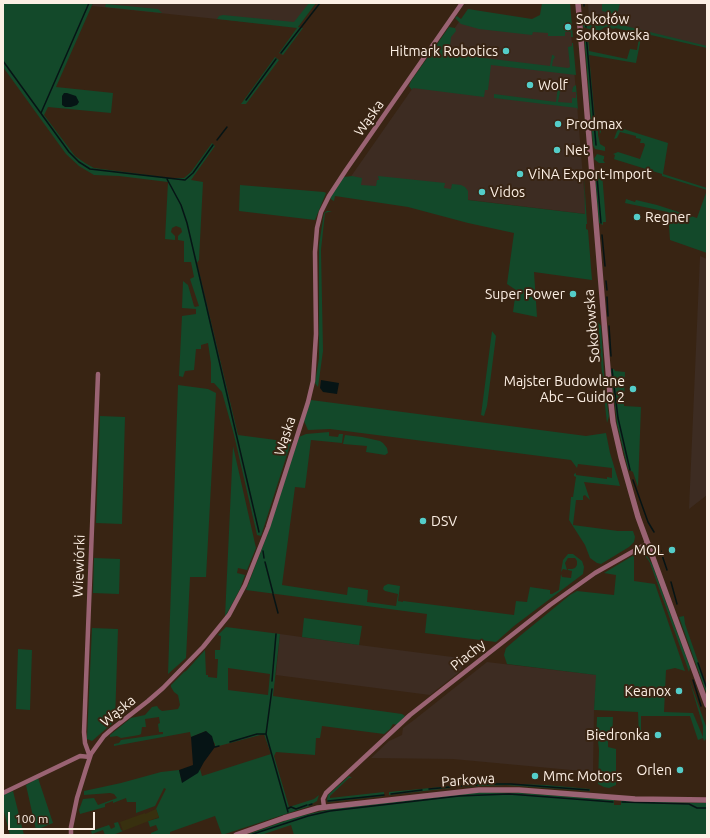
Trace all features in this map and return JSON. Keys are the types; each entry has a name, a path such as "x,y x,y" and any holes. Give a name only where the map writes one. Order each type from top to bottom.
{"street":[{"name":"Wąska","path":"71,835 75,806 90,757 104,736 163,688 203,647 224,621 241,594 268,527 308,402 313,381 316,334 315,252 317,228 321,212 329,196 346,170 462,3"},
{"name":"Sokołowska","path":"578,3 611,408 621,457 636,509 707,705"},
{"name":"Wiewiórki","path":"90,757 85,743 84,732 98,374"},
{"name":"Piachy","path":"324,807 323,799 326,793 410,715 550,605 595,573 648,543"},
{"path":"3,793 80,756 90,757"},
{"name":"Parkowa","path":"236,835 284,818 324,807 454,792 498,789 635,798 707,800"}],"shaded area":[{"path":"93,3 314,3 294,27 92,6"},
{"path":"588,3 707,3 707,47 589,19"},
{"path":"461,19 571,32 586,214 345,185"},
{"path":"64,93 76,96 79,102 77,105 65,107 62,105 62,96"},
{"path":"700,256 707,259 707,495 689,509"},
{"path":"321,380 339,383 337,394 323,392 320,388"},
{"path":"280,634 468,659 458,673 430,695 276,675"},
{"path":"487,662 597,675 594,710 593,772 453,759 371,758 389,741 402,735 403,728"},
{"path":"206,731 212,736 215,747 198,773 182,783 179,770 193,765 191,737"}],"green space":[{"path":"3,3 93,3 56,87 113,93 111,113 48,107 44,115 75,156 85,163 94,168 171,178 184,178 191,172 212,143 215,146 191,180 203,182 199,260 197,263 238,435 291,442 261,536 257,535 234,435 222,392 214,383 211,383 211,363 208,343 201,345 201,349 196,349 194,370 185,371 183,377 179,376 182,316 196,314 196,309 182,308 183,281 188,285 194,306 199,306 190,279 194,277 191,262 184,262 184,241 178,240 178,236 182,232 181,228 176,226 172,228 171,232 175,236 175,240 165,239 168,182 119,176 94,175 79,166 66,154 3,67"},
{"path":"309,3 316,3 298,27 303,28 283,55 279,53 297,28 217,19 219,16 223,15 294,22"},
{"path":"542,3 570,3 573,37 571,37 571,32 565,32 565,36 548,36 548,33 533,32 532,35 479,29 461,24 455,18 457,16 461,19 468,9 532,19 540,15"},
{"path":"602,3 620,3 617,15 602,11"},
{"path":"106,4 158,9 162,13 105,7"},
{"path":"594,16 605,21 707,46 707,48 642,33 636,63 589,55 595,120 668,143 663,174 707,188 707,190 614,159 615,155 613,154 618,152 640,159 645,145 644,143 640,143 641,139 636,138 636,136 620,132 617,138 614,139 617,131 603,126 600,134 598,127 600,144 605,147 605,151 595,149 593,145 584,34 587,33 588,35 589,51 627,59 630,49 637,50 639,38 632,36 633,32 615,28 605,27 598,32 583,27 586,19"},
{"path":"449,27 455,28 456,31 451,37 449,54 550,66 553,55 555,57 552,66 568,68 570,67 568,47 572,46 573,43 576,75 491,65 488,90 485,90 484,97 413,88 412,90 409,86 411,81"},
{"path":"275,57 279,60 246,104 241,104"},
{"path":"576,85 578,110 577,108 494,98 494,94 556,102 558,86 562,89 558,102 572,103 572,98 576,98 576,92 572,92 573,87"},
{"path":"597,154 604,156 603,160 605,163 599,163 594,159"},
{"path":"602,173 606,222 603,222 603,225 599,223 595,176"},
{"path":"352,176 362,178 361,185 376,186 377,180 379,180 378,176 445,183 444,188 451,189 452,184 461,185 468,191 468,200 585,214 584,176 586,229 588,230 592,280 534,272 537,317 513,312 516,290 507,284 514,233 468,223 408,207 335,196 334,201 332,200 330,198 344,177"},
{"path":"240,185 326,193 315,220 239,211"},
{"path":"707,190 707,253 670,240 668,212 625,203 626,199 635,202 636,200 697,218"},
{"path":"327,211 332,211 325,213 321,250 323,351 318,387 315,383 319,358 319,245 324,213"},
{"path":"598,322 601,326 605,390 609,416 607,423 603,387"},
{"path":"492,331 496,336 487,406 484,416 481,415"},
{"path":"611,369 625,372 624,406 641,407 638,487 633,472 628,469 617,424"},
{"path":"178,385 208,389 216,393 206,577 190,577 186,658 168,674"},
{"path":"311,400 586,436 606,433 610,453 620,486 584,482 590,500 585,495 583,496 583,500 576,500 573,525 618,531 633,531 635,537 634,542 629,547 601,564 597,563 590,558 585,545 569,520 571,497 573,497 576,477 574,474 576,473 576,475 607,479 607,477 612,478 612,468 578,464 577,468 571,460 330,429 308,430 304,421"},
{"path":"100,416 125,417 122,524 96,523"},
{"path":"329,432 329,436 338,437 339,434 343,434 342,443 311,440 305,488 295,487 282,585 347,595 348,587 368,590 367,602 396,606 398,594 385,591 383,589 384,586 388,584 400,586 398,601 514,615 516,601 527,602 530,587 550,590 550,594 552,594 559,590 561,574 562,577 571,578 572,571 568,569 575,568 577,565 575,558 568,558 565,563 567,570 563,569 561,572 563,560 568,554 573,554 582,561 584,567 583,574 514,626 496,642 425,633 427,614 246,590 269,530 299,437 306,434"},
{"path":"345,435 380,441 387,448 388,453 385,455 366,452 367,446 343,444"},
{"path":"233,446 256,548 247,570 238,568 237,573 245,575 240,589 225,617"},
{"path":"641,553 647,556 652,564 690,667 689,672 650,563"},
{"path":"634,555 634,581 655,584 685,671 675,668 666,670 664,712 693,713 703,737 703,726 689,679 707,729 707,738 704,741 703,738 698,740 690,716 641,716 641,736 639,736 638,712 594,710 596,675 507,664 504,655 506,648 570,595 577,591 614,595 616,575 604,573"},
{"path":"94,558 120,559 119,594 93,593"},
{"path":"684,616 685,624 707,687 707,695 679,617"},
{"path":"304,618 362,626 359,645 302,637"},
{"path":"226,627 280,634 273,696 402,714 405,716 397,725 393,724 384,734 322,726 320,738 316,738 315,755 276,752 274,756 289,807 314,799 319,795 317,801 310,806 222,835 215,816 170,832 170,835 151,835 151,833 158,830 156,825 150,827 148,821 159,818 156,809 166,789 164,788 155,806 136,813 136,802 127,802 126,798 113,803 113,801 105,804 105,807 80,814 79,810 83,799 94,798 98,805 117,798 114,794 110,793 84,795 84,791 161,772 179,770 182,782 200,769 202,776 271,754 264,734 215,747 215,744 206,731 191,737 190,732 114,746 114,744 119,743 121,740 163,734 163,732 159,732 159,717 145,719 146,727 142,727 141,734 139,735 121,738 117,736 110,737 110,735 131,718 145,715 152,707 157,706 162,711 178,709 180,705 178,695 174,692 171,685 205,650 206,675 208,675 208,677 217,678 218,659 215,659 215,650 220,650 221,636 218,635","holes":["228,668 270,674 268,695 228,690"]},
{"path":"92,628 118,629 115,721 92,741 87,739"},
{"path":"18,649 32,650 30,710 16,709"},
{"path":"597,717 613,717 612,740 608,741 608,747 616,749 616,785 609,788 598,784 599,750 598,741 596,741"},
{"path":"349,776 352,778 349,778 330,796 330,798 384,792 384,796 328,802 328,795"},
{"path":"38,778 53,823 36,830 26,785"},
{"path":"487,783 546,785 590,789 590,791 506,785 456,786"},
{"path":"451,786 450,788 389,795 389,792"},
{"path":"13,791 24,835 10,835 3,808 3,795"},
{"path":"482,792 521,793 614,800 614,805 621,805 621,801 707,803 707,835 294,835 291,825 261,835 246,835 290,819 333,809"},
{"path":"118,822 121,830 123,831 113,835 105,835 103,830 92,834 91,831 109,825 111,829 115,827 114,823"}],"sand":[{"path":"156,809 159,817 123,831 120,822"}],"waterway":[{"path":"41,113 89,3"},
{"path":"281,53 320,3"},
{"path":"585,21 586,27"},
{"path":"586,34 596,145"},
{"path":"246,100 276,59"},
{"path":"3,61 69,152 79,162 90,169 185,180 193,173 213,145"},
{"path":"217,140 227,127"},
{"path":"597,177 601,223"},
{"path":"167,179 181,205 187,223 259,532"},
{"path":"602,235 605,266"},
{"path":"606,281 607,290"},
{"path":"607,297 608,316"},
{"path":"609,326 611,356"},
{"path":"612,369 618,418 630,470"},
{"path":"633,480 648,522 654,532"},
{"path":"660,549 667,570"},
{"path":"263,551 264,558"},
{"path":"265,562 273,593"},
{"path":"671,582 677,604"},
{"path":"273,594 278,613"},
{"path":"272,681 276,634"},
{"path":"698,663 707,689"},
{"path":"693,680 701,706"},
{"path":"272,689 266,734 288,812"},
{"path":"230,742 257,734 266,734"},
{"path":"215,747 219,746"},
{"path":"485,784 511,784 589,790"},
{"path":"459,786 477,785"},
{"path":"429,789 450,787"},
{"path":"391,794 422,790"},
{"path":"250,835 308,816 330,811 459,796 509,794 613,802"},
{"path":"328,801 384,795"},
{"path":"622,802 689,804 697,808 707,808"},
{"path":"287,809 291,807 296,809 307,805"}],"place":[{"name":"Sokołów Sokołowska","path":"568,27"},
{"name":"Hitmark Robotics","path":"506,51"},
{"name":"Wolf","path":"530,85"},
{"name":"Prodmax","path":"558,124"},
{"name":"Net","path":"557,150"},
{"name":"ViNA Export-Import","path":"520,174"},
{"name":"Vidos","path":"482,192"},
{"name":"Regner","path":"637,217"},
{"name":"Super Power","path":"573,294"},
{"name":"Majster Budowlane Abc – Guido 2","path":"633,389"},
{"name":"DSV","path":"423,521"},
{"name":"MOL","path":"672,550"},
{"name":"Keanox","path":"679,691"},
{"name":"Biedronka","path":"658,735"},
{"name":"Orlen","path":"680,770"},
{"name":"Mmc Motors","path":"535,776"}]}
